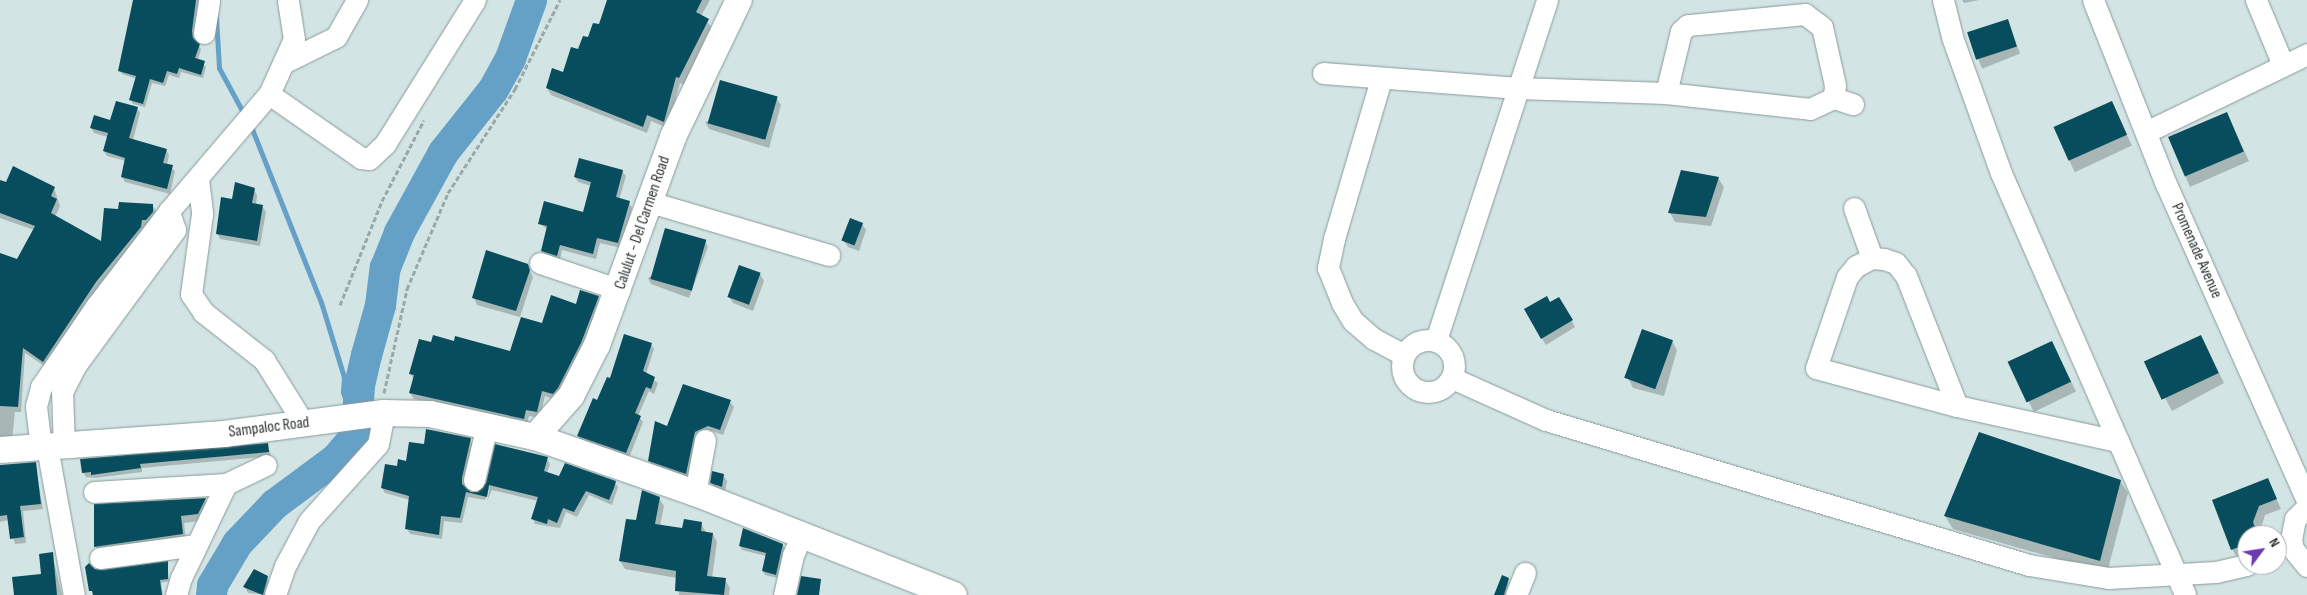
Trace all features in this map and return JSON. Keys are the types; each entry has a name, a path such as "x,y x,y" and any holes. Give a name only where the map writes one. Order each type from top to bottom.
{"main road":[{"name":"Calulut - Del Carmen Road","path":"535,437 571,396 620,290 673,137 739,0"},
{"name":"Sampaloc Road","path":"0,450 224,434 382,414 430,414 535,437 695,493 954,595"}],"street":[{"path":"204,33 209,0"},
{"path":"74,595 51,447 36,406 41,387 58,378 104,311 175,230 168,211 199,178 266,98 286,62 294,39 288,0"},
{"path":"286,62 336,37 357,0"},
{"path":"266,98 360,158 369,159 384,144 475,0"},
{"path":"1436,340 1547,0"},
{"path":"1943,0 1955,45 2001,173 2175,576 2185,595"},
{"name":"Promenade Avenue","path":"2093,0 2146,132 2307,500"},
{"path":"2256,0 2283,64"},
{"path":"1323,73 1381,79 1518,88 1666,93 1810,109 1843,101 1835,85 1822,27 1805,14 1688,25 1681,31 1666,93"},
{"path":"2146,132 2307,54"},
{"path":"1381,79 1334,239 1328,268 1342,303 1353,321 1374,339 1404,354"},
{"path":"199,178 202,214 191,294 203,312 264,360 304,424"},
{"path":"650,202 829,255"},
{"path":"1854,208 1872,258"},
{"path":"1957,406 1906,276 1896,263 1872,258 1856,266 1847,277 1816,368 1957,406 2118,441"},
{"path":"540,263 620,290"},
{"path":"1424,340 1436,340 1449,349 1455,363 1452,378 1443,388 1430,393 1417,390 1406,381 1402,368 1404,354 1412,345 1424,340"},
{"path":"1452,378 1546,420 2029,565 2108,578 2175,576 2216,572 2237,567"},
{"path":"275,595 285,566 309,521 378,444 382,414"},
{"path":"474,480 487,425"},
{"path":"695,493 705,440"},
{"path":"94,492 226,484 266,465"},
{"path":"176,595 196,545 226,484"},
{"path":"2287,545 2295,519 2307,507"},
{"path":"784,595 793,555 802,535"},
{"path":"100,558 196,545"},
{"path":"2287,553 2307,566"},
{"path":"1516,595 1525,573"}],"path":[{"path":"382,414 383,388 411,280 448,193 515,89 560,0"},
{"path":"340,306 382,201 425,118"}],"building":[{"path":"133,0 196,0 192,31 193,38 200,44 195,58 205,61 201,75 179,68 177,74 167,71 163,83 150,79 143,104 129,100 136,76 118,71"},
{"path":"607,0 702,0 696,12 709,19 679,78 676,77 664,122 647,115 643,127 546,88 552,68 563,72 571,47 578,49 583,36 588,37 593,23 599,24"},
{"path":"2008,19 2017,47 1976,60 1967,32"},
{"path":"720,80 778,97 765,140 708,123"},
{"path":"116,101 138,107 129,138 167,149 163,163 173,165 167,189 121,177 125,158 103,151 108,133 90,128 94,115 110,120"},
{"path":"2112,101 2127,135 2069,161 2054,127"},
{"path":"2227,112 2244,152 2185,177 2168,137"},
{"path":"579,158 623,170 616,197 630,201 618,243 597,238 593,254 560,245 557,256 541,251 547,226 538,224 544,201 583,212 591,182 574,177"},
{"path":"13,166 55,187 51,196 57,199 51,213 101,241 104,208 118,209 119,202 153,204 153,212 146,220 142,220 141,227 96,282 43,362 23,348 18,407 0,406 0,253 17,259 35,226 0,213 0,180 6,182"},
{"path":"1681,170 1719,177 1706,217 1668,213"},
{"path":"235,182 255,188 252,203 263,205 257,241 216,234 221,197 232,199"},
{"path":"850,218 863,223 854,245 841,240"},
{"path":"665,228 706,240 692,291 650,279"},
{"path":"486,250 528,264 530,270 516,311 472,298"},
{"path":"739,265 761,273 749,305 727,297"},
{"path":"580,290 599,296 581,343 558,388 553,394 542,391 537,412 526,410 524,419 409,393 414,375 409,374 419,339 431,342 433,335 454,341 455,336 510,351 521,317 542,323 551,295 576,304"},
{"path":"1547,296 1550,302 1559,297 1573,320 1541,339 1524,309"},
{"path":"1642,329 1673,340 1655,389 1624,378"},
{"path":"624,334 652,343 643,371 655,377 651,389 646,387 635,413 641,416 626,453 577,436 593,398 597,400 607,377 610,378"},
{"path":"2201,335 2219,373 2162,400 2144,362"},
{"path":"2052,341 2071,382 2027,402 2008,362"},
{"path":"683,384 731,400 720,430 708,426 695,432 686,474 648,461 655,421 667,426"},
{"path":"426,429 471,438 462,484 471,492 478,492 486,483 495,444 548,457 544,471 559,476 565,463 616,481 614,488 609,500 586,491 574,512 563,508 557,523 548,519 547,524 531,519 538,497 489,485 487,497 466,492 460,518 441,516 439,535 405,529 409,496 381,488 385,464 397,466 398,459 406,461 409,442 424,444"},
{"path":"1979,432 2121,480 2100,561 1944,516"},
{"path":"268,443 269,452 140,464 141,468 91,475 91,472 82,473 80,459"},
{"path":"36,462 41,504 20,506 24,537 10,539 7,515 0,516 0,465"},
{"path":"712,471 724,474 722,487 710,483"},
{"path":"2268,478 2277,499 2259,506 2253,522 2254,525 2237,525 2237,548 2231,550 2212,500"},
{"path":"642,490 660,497 655,524 682,528 684,519 702,522 701,531 713,533 707,576 726,578 724,595 675,591 676,571 619,561 626,519 636,520"},
{"path":"206,498 198,514 181,516 183,534 94,547 94,504"},
{"path":"743,528 783,544 776,575 762,571 766,553 739,546"},
{"path":"53,552 57,595 14,595 12,577 41,574 39,554"},
{"path":"168,561 168,579 160,580 162,595 93,595 92,591 89,591 85,567 89,563 95,569 102,570"},
{"path":"254,569 268,576 263,595 243,587"},
{"path":"1502,575 1509,578 1504,595 1494,595"},
{"path":"801,576 821,579 819,595 797,595"}],"waterway":[{"path":"211,595 212,585 237,543 274,504 336,458 356,434 359,385 380,305 385,267 399,232 443,152 493,89 510,58 531,0"},
{"path":"216,17 219,68 244,114"},
{"path":"250,124 321,302 344,377 343,392 349,410"}]}
